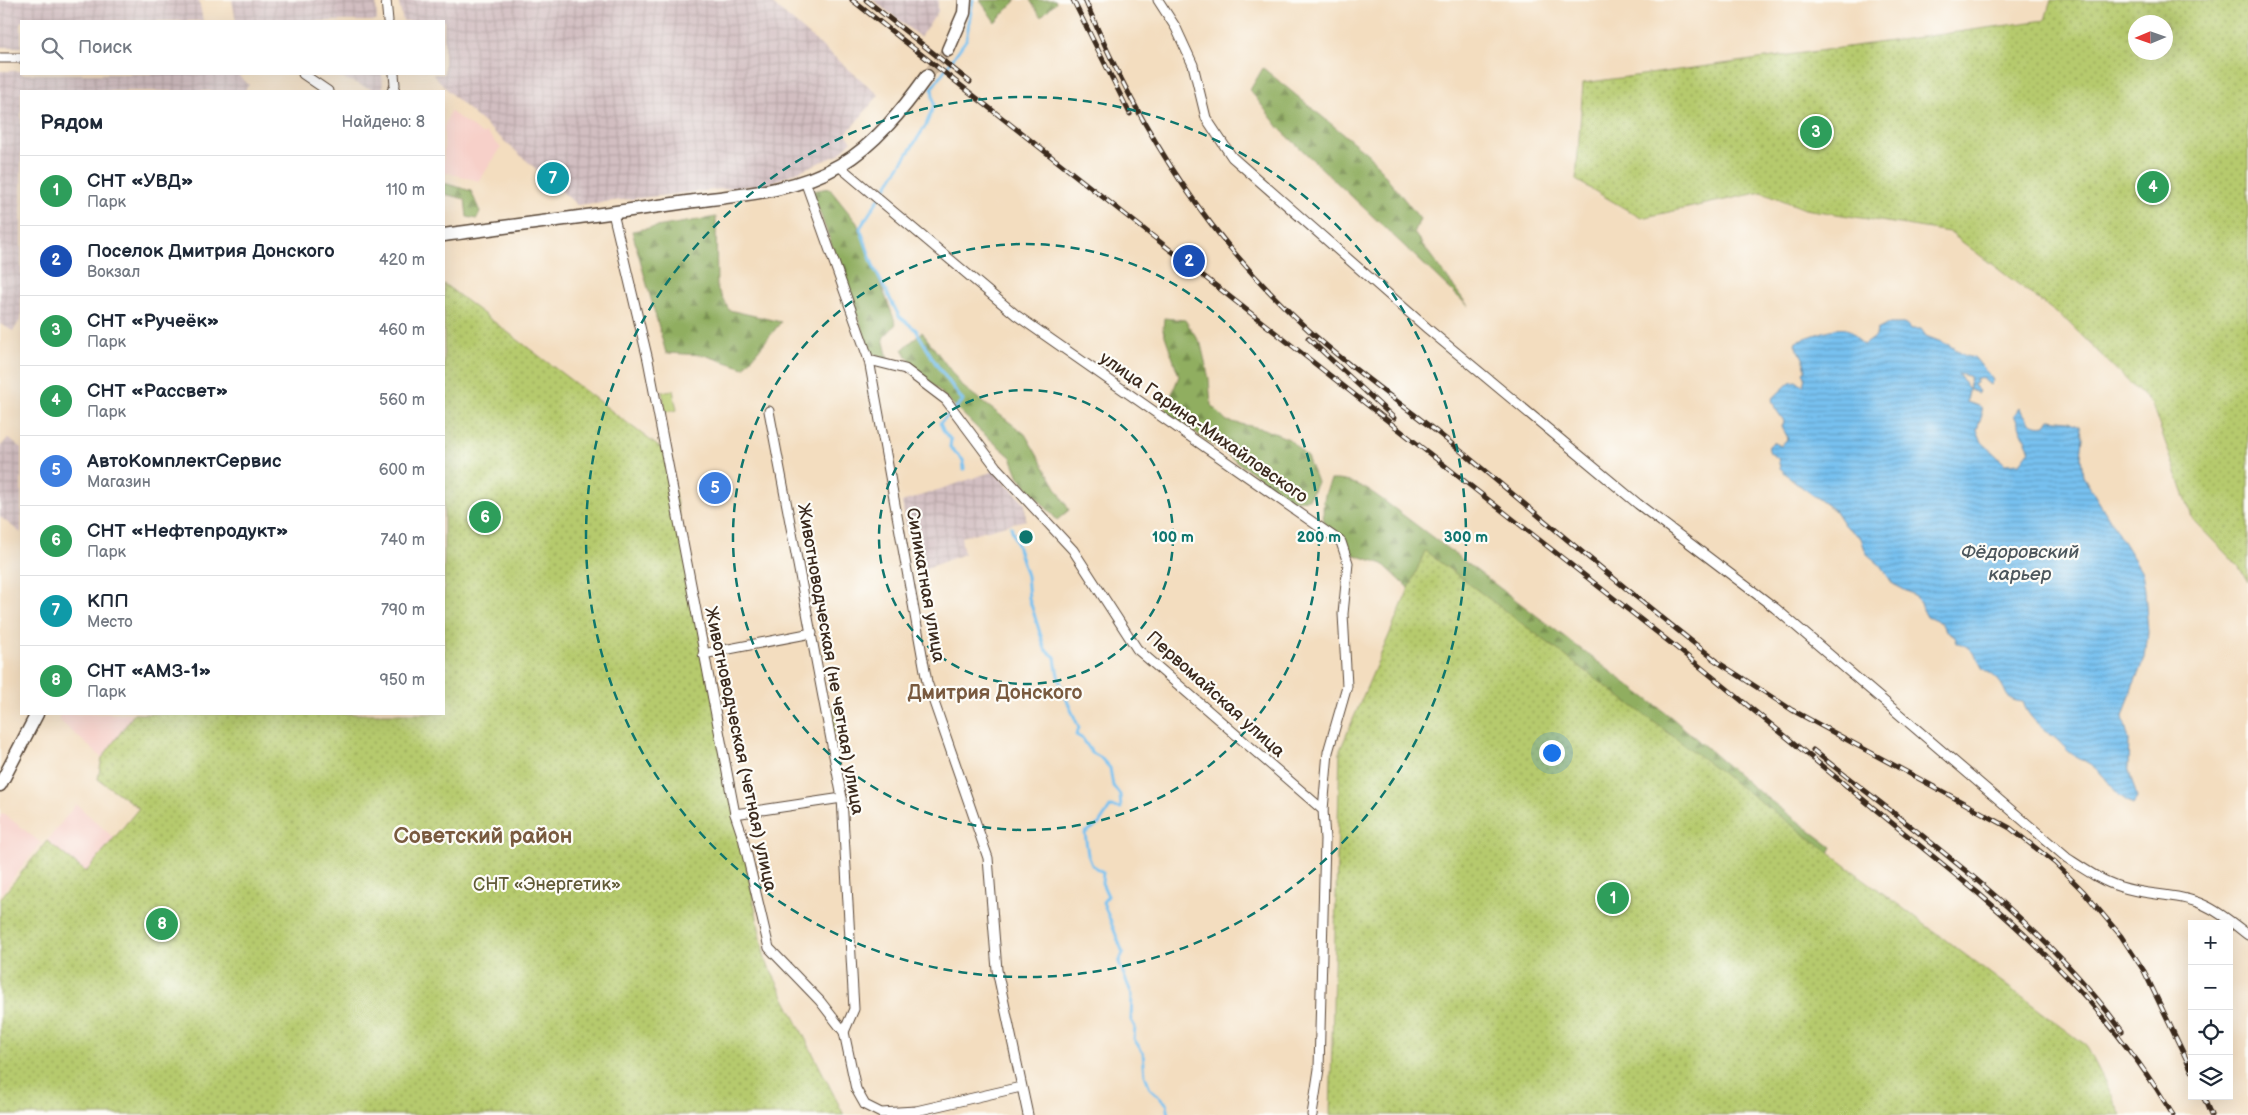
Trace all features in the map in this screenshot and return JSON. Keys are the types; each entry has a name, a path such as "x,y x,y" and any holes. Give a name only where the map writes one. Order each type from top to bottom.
{"street":[{"path":"386,0 388,20"},
{"path":"948,50 964,13 965,0"},
{"path":"1158,0 1176,28 1193,65 1206,118 1232,157 1428,329 1638,504 1774,608 2067,858 2092,874 2121,887 2184,898 2202,904 2219,913 2248,935"},
{"path":"0,58 20,58"},
{"path":"304,75 327,90"},
{"path":"392,90 395,84 394,75"},
{"path":"445,235 754,194 805,181 839,166 866,146 888,124 927,76"},
{"name":"улица Гарина-Михайловского","path":"839,166 1016,315 1341,542 1348,564 1343,614 1347,686 1328,752 1323,810"},
{"name":"Силикатная улица","path":"805,181 869,360 927,682 988,858 997,970 1028,1115"},
{"name":"Животноводческая (четная) улица","path":"613,213 648,360 735,814 743,838 769,948 820,1001 844,1032 856,1089 865,1106 881,1113 916,1111 1021,1087"},
{"name":"Первомайская улица","path":"869,360 905,369 946,400 996,467 1073,550 1137,649 1323,810"},
{"name":"Животноводческая (не четная) улица","path":"769,412 842,798 854,1009 844,1032"},
{"path":"703,654 812,633"},
{"path":"0,785 36,715"},
{"path":"735,814 842,798"},
{"path":"1312,1115 1319,1069 1325,839 1323,810"}],"shaded area":[{"path":"0,0 199,0 203,20 20,20 20,47 0,47"},
{"path":"232,0 376,0 377,20 236,20"},
{"path":"398,0 768,0 879,95 846,134 852,141 838,155 768,184 577,205 454,97 434,75 445,75 445,20 403,20"},
{"path":"873,0 938,0 938,12 920,37"},
{"path":"0,71 20,71 20,75 238,75 249,85 245,90 20,90 20,320 13,331 0,324"},
{"path":"334,75 382,75 383,90 374,90"},
{"path":"450,111 483,135 486,132 501,148 479,181 445,172 445,124"},
{"path":"8,438 20,447 20,532 0,517 0,447"},
{"path":"994,471 1025,503 1026,520 961,537 964,554 914,573 902,502"},
{"path":"60,715 133,715 102,758 58,719"},
{"path":"76,804 114,838 86,872 47,841"},
{"path":"3,813 41,843 0,895 0,816"}],"green space":[{"path":"980,0 1017,0 995,22"},
{"path":"1030,0 1055,0 1056,2 1041,17"},
{"path":"2051,0 2248,0 2248,582 2239,567 2193,520 2152,405 2067,321 1949,232 1805,209 1762,192 1641,218 1576,180 1583,83 2045,20"},
{"path":"1263,68 1369,155 1420,219 1414,233 1468,306 1280,129 1250,90"},
{"path":"445,183 471,191 480,212 477,219 467,217 465,199 445,194"},
{"path":"829,188 857,223 896,324 883,338 888,359 871,353 812,191"},
{"path":"716,217 717,288 729,310 781,322 744,368 704,355 666,353 632,231"},
{"name":"СНТ «Энергетик»","path":"445,285 667,453 765,959 844,1115 0,1115 0,899 47,841 86,872 139,808 98,779 102,758 133,715 445,715"},
{"path":"1164,318 1185,320 1201,344 1209,379 1211,405 1227,421 1264,429 1289,439 1307,457 1317,482 1309,499 1291,500 1165,411 1179,376 1163,330"},
{"path":"922,332 962,386 1025,434 1069,510 1057,520 1019,477 1011,457 978,429 911,363 903,349"},
{"path":"673,390 677,410 666,412 662,392"},
{"path":"1331,480 1349,482 1365,488 1380,498 1671,717 1751,786 1832,847 1806,897 1421,600 1383,564 1352,554 1341,535 1324,524 1324,501"},
{"path":"1425,551 2086,1045 2122,1115 1330,1115 1340,750"},
{"path":"834,709 839,732 833,733 828,710"}],"water":[{"name":"Фёдоровский карьер","path":"1888,324 1906,324 1911,329 1921,329 1926,336 1949,345 1965,356 1975,358 1993,380 1990,385 1983,379 1976,378 1977,383 1973,385 1979,391 1978,393 1970,390 1969,376 1958,374 1969,389 1967,402 1981,407 1982,415 1977,430 1982,442 2005,464 2020,463 2030,450 2014,415 2019,408 2033,424 2046,425 2050,419 2069,421 2080,426 2083,438 2081,456 2083,476 2142,572 2145,590 2148,633 2145,658 2132,688 2123,717 2129,740 2128,767 2137,798 2133,804 2121,797 2093,766 2075,756 2040,726 2028,713 2023,702 2009,697 1996,678 1982,668 1979,660 1972,652 1961,643 1957,643 1955,637 1946,631 1941,623 1927,617 1916,596 1893,584 1880,565 1866,553 1861,538 1844,525 1835,511 1795,482 1780,468 1778,458 1770,453 1768,447 1773,442 1781,446 1788,438 1782,427 1784,421 1775,408 1772,399 1790,382 1796,381 1803,386 1805,377 1803,372 1806,370 1803,358 1795,344 1796,341 1831,330 1844,329 1851,331 1863,345 1876,336 1877,330"}],"waterway":[{"path":"964,469 963,460 950,447 951,440 944,432 940,423 963,401 936,364 916,330 899,316 874,268 860,228 926,125 934,105 932,88 966,40 973,0"},
{"path":"1011,527 1027,576 1029,598 1045,649 1055,657 1061,686 1079,728 1076,735 1083,739 1092,753 1100,757 1110,768 1113,786 1120,795 1121,808 1110,807 1099,824 1085,833 1088,855 1092,865 1103,872 1102,883 1108,896 1103,902 1123,953 1119,963 1132,995 1131,1020 1135,1027 1134,1039 1143,1053 1145,1075 1150,1088 1167,1104 1169,1115"}],"tunnel":[{"path":"927,76 948,50"}],"railway":[{"path":"852,0 1677,648 1978,893 2033,943 2109,1024 2132,1053 2173,1115"},
{"path":"866,0 970,82"},
{"path":"1073,0 1130,114"},
{"path":"1085,0 1130,96 1156,142 1183,185 1213,227 1246,267 1283,305 1338,356 1457,448 1717,661"},
{"path":"1308,338 1394,418"},
{"path":"1713,659 1792,710 2010,828 2055,863 2084,892 2121,936 2144,971 2188,1063"},
{"path":"1813,750 1937,847 2017,915 2090,990 2122,1031"},
{"path":"2205,1100 2211,1115"}],"place":[{"name":"СНТ «Ручеёк»","path":"1816,132"},
{"name":"КПП","path":"553,178"},
{"name":"СНТ «Рассвет»","path":"2153,187"},
{"name":"Поселок Дмитрия Донского","path":"1189,261"},
{"name":"АвтоКомплектСервис","path":"715,488"},
{"name":"СНТ «Нефтепродукт»","path":"485,517"},
{"name":"СНТ «УВД»","path":"1613,898"},
{"name":"СНТ «АМЗ-1»","path":"162,924"}],"district":[{"name":"Дмитрия Донского","path":"995,692"},
{"name":"Советский район","path":"483,835"}]}
